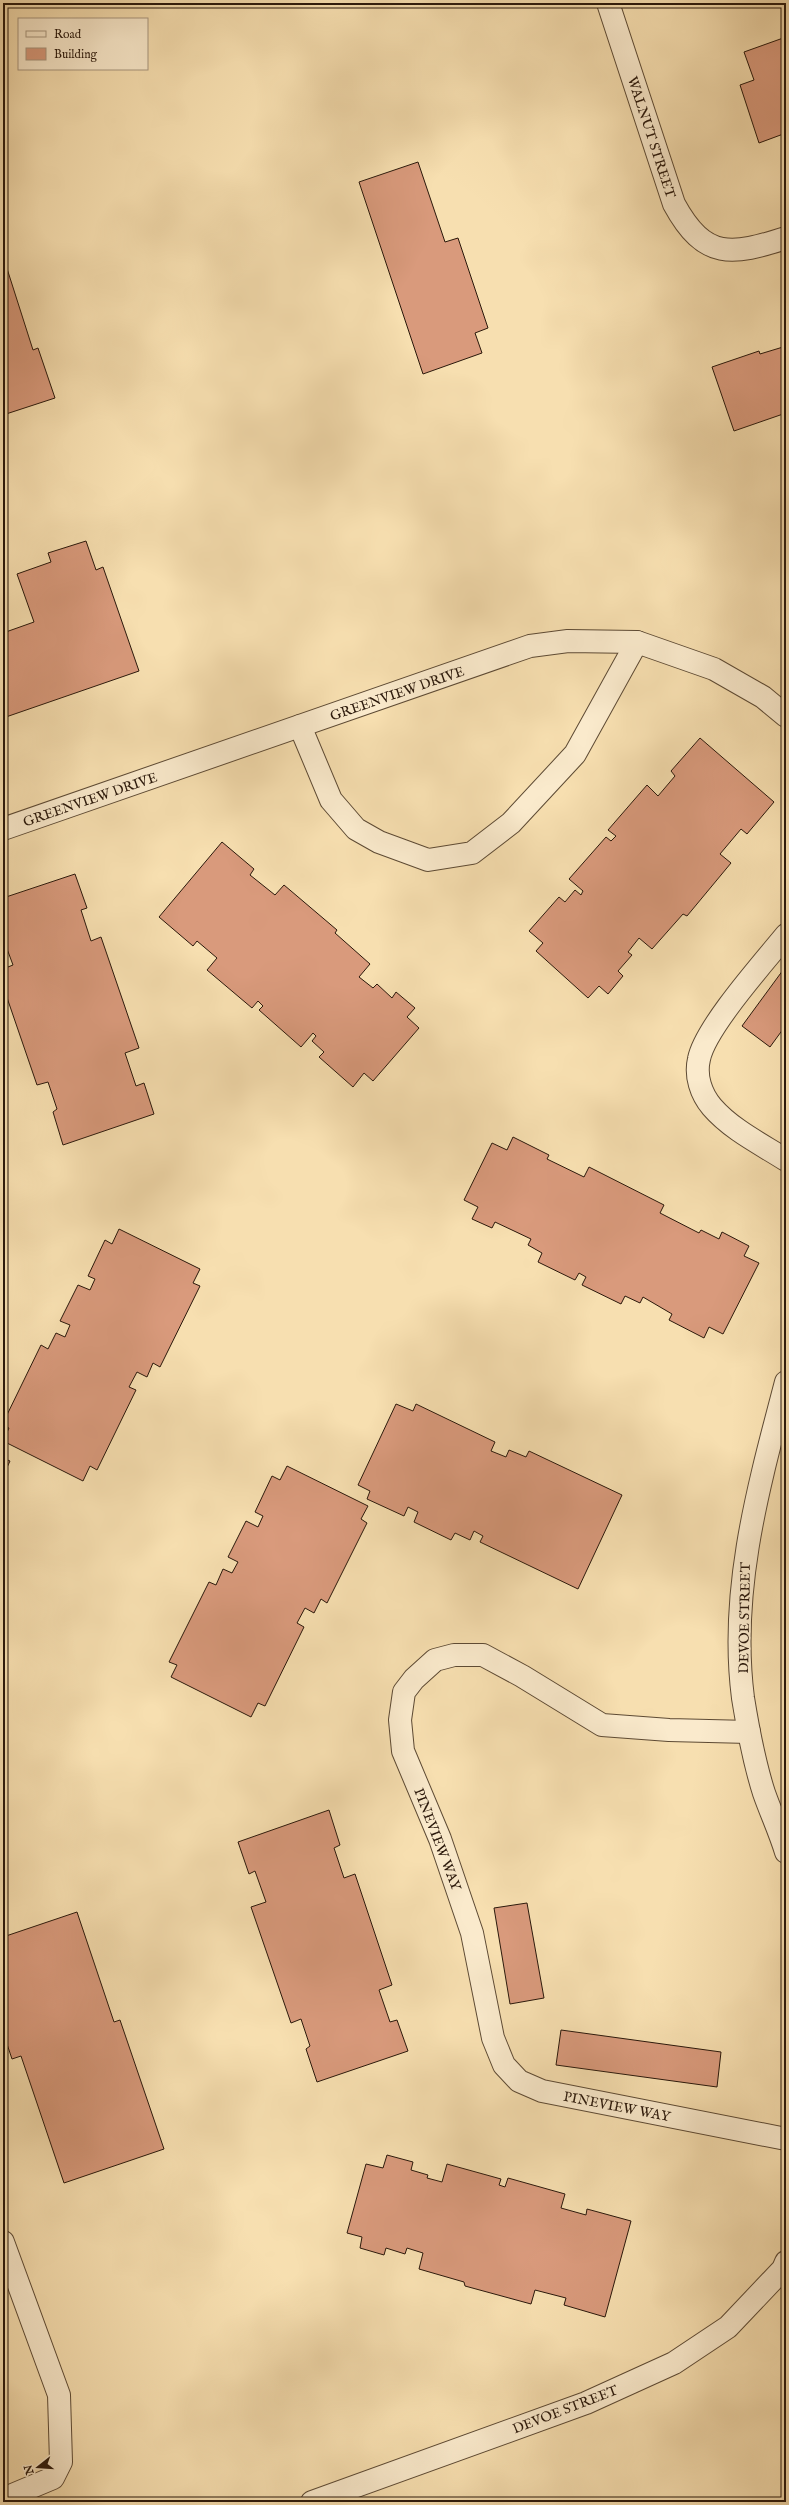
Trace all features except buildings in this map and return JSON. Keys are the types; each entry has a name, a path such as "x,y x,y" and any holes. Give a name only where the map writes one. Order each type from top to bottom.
{"street":[{"name":"WALNUT STREET","path":"608,3 674,204 690,228 712,246 725,249 748,250 786,238"},
{"name":"GREENVIEW DRIVE","path":"3,829 530,646 568,641 636,642 714,669 763,697 786,716"},
{"path":"300,726 331,800 356,829 379,842 428,860 472,853 511,823 575,754 636,642"},
{"path":"786,934 709,1036 699,1059 698,1082 711,1106 733,1127 786,1160"},
{"name":"DEVOE STREET","path":"786,1382 750,1528 743,1567 740,1648 743,1697 749,1732 764,1792 786,1852"},
{"name":"PINEVIEW WAY","path":"749,1732 669,1730 602,1725 522,1676 482,1655 454,1655 435,1660 414,1679 404,1692 400,1720 403,1751 440,1839 472,1934 493,2038 504,2065 519,2081 542,2091 786,2139"},
{"path":"3,2242 59,2395 61,2462 53,2478 3,2499"},
{"name":"DEVOE STREET","path":"312,2502 586,2403 674,2363 728,2327 783,2269 786,2262"}]}
